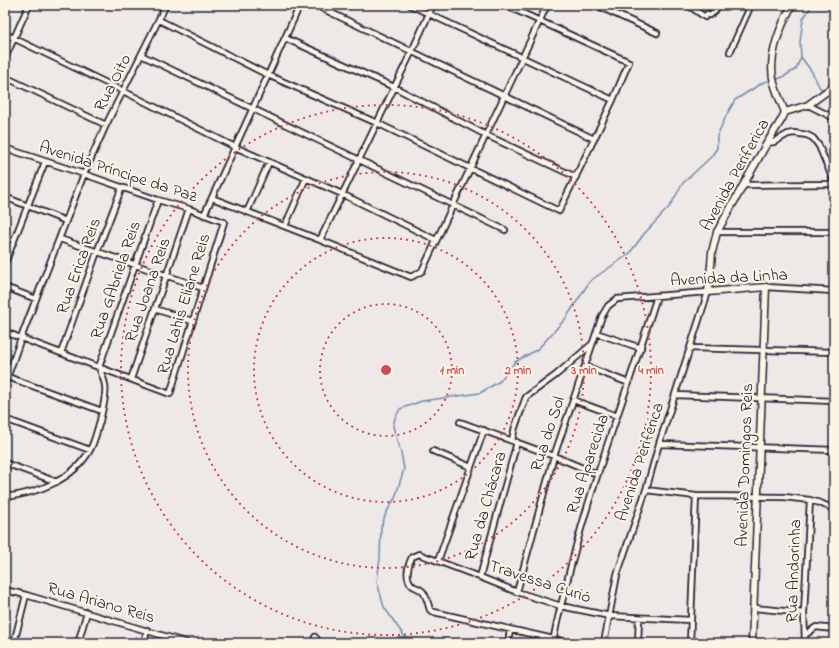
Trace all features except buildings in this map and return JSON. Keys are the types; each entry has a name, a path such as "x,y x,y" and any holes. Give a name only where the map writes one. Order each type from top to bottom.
{"street":[{"path":"5,58 30,5"},
{"name":"Rua Oito","path":"5,384 6,377 84,174 106,125 166,5"},
{"path":"204,215 300,5"},
{"path":"315,5 594,138"},
{"path":"410,5 613,100"},
{"path":"320,240 433,5"},
{"path":"159,20 268,75 377,123 469,169 559,211 613,100 629,62 506,5"},
{"path":"212,198 411,277 422,271 547,5"},
{"path":"596,5 657,32"},
{"path":"688,5 705,17 707,14 710,15 713,13 718,5"},
{"path":"730,52 751,5"},
{"name":"Avenida Periferica","path":"708,292 712,246 717,232 785,112 774,82 772,71 775,47 785,18 792,5"},
{"path":"5,34 235,147 342,194 436,240"},
{"path":"285,38 394,87 486,135 576,177"},
{"path":"141,55 505,230"},
{"path":"5,77 106,125"},
{"path":"785,112 808,105 832,88"},
{"path":"808,105 834,118"},
{"path":"744,185 834,183 819,146 813,138 807,135 794,133 788,134 774,142 767,143"},
{"name":"Avenida Príncipe da Paz","path":"5,149 84,174 224,222"},
{"path":"5,263 45,162"},
{"path":"247,212 269,162"},
{"path":"285,226 306,178"},
{"name":"Rua Erica Reis","path":"62,353 97,252 122,187"},
{"path":"5,197 66,221"},
{"name":"Rua GAbriela Reis","path":"99,367 158,200"},
{"name":"Rua Joana Reis","path":"132,379 189,209"},
{"name":"Rua Lahis Eliane Reis","path":"132,379 170,394 224,222"},
{"path":"717,232 834,232"},
{"path":"60,239 203,288"},
{"path":"5,287 36,299"},
{"name":"Avenida da Linha","path":"624,298 766,287 834,291"},
{"name":"Avenida Domingos Reis","path":"752,643 766,287"},
{"name":"Avenida Periférica","path":"604,643 617,575 646,490 659,444 708,292"},
{"name":"Rua Aparecida","path":"554,641 575,548 597,474 658,296"},
{"name":"Rua do Sol","path":"517,592 554,456 602,316 608,306 617,299 624,298"},
{"path":"155,309 192,321"},
{"path":"5,332 132,379"},
{"path":"596,333 641,348"},
{"name":"Rua da Chácara","path":"480,576 515,441 515,427 526,397 556,375 593,343"},
{"path":"691,348 834,352"},
{"path":"585,366 629,383"},
{"path":"5,497 16,496 57,482 69,474 90,450 105,398 105,385 99,367"},
{"path":"6,377 102,411"},
{"path":"676,395 762,397 834,401"},
{"path":"573,400 617,416"},
{"path":"5,419 90,450"},
{"path":"460,422 515,441 597,474"},
{"path":"435,560 484,430"},
{"path":"659,444 834,450"},
{"path":"433,451 471,467"},
{"path":"5,463 57,482"},
{"path":"646,490 696,496 784,497 810,500 834,509"},
{"path":"690,643 696,496"},
{"name":"Rua Andorinha","path":"805,643 804,613 810,500"},
{"name":"Travessa Curió","path":"510,630 430,610 423,592 411,585 407,574 409,562 412,557 419,554 480,576 517,592 561,606 610,616 690,620"},
{"name":"Rua Ariano Reis","path":"5,590 87,612 188,643"},
{"path":"14,643 26,595"},
{"path":"754,608 804,613"},
{"path":"78,643 87,612"},
{"path":"638,643 639,618"},
{"path":"805,635 816,628 834,629"},
{"path":"144,643 147,630"},
{"path":"508,643 510,630 554,641 571,643"},
{"path":"315,637 320,643"}],"waterway":[{"path":"778,79 796,69 801,57 800,42 803,19 812,5"},
{"path":"801,57 812,72 820,88 825,90"},
{"path":"409,643 384,607 377,582 380,558 381,527 386,513 395,498 404,469 393,426 400,409 422,401 480,393 500,381 515,362 538,349 566,318 590,281 629,254 644,234 670,206 683,183 711,157 717,148 717,136 735,100 768,81"},
{"path":"829,92 834,95"}]}
